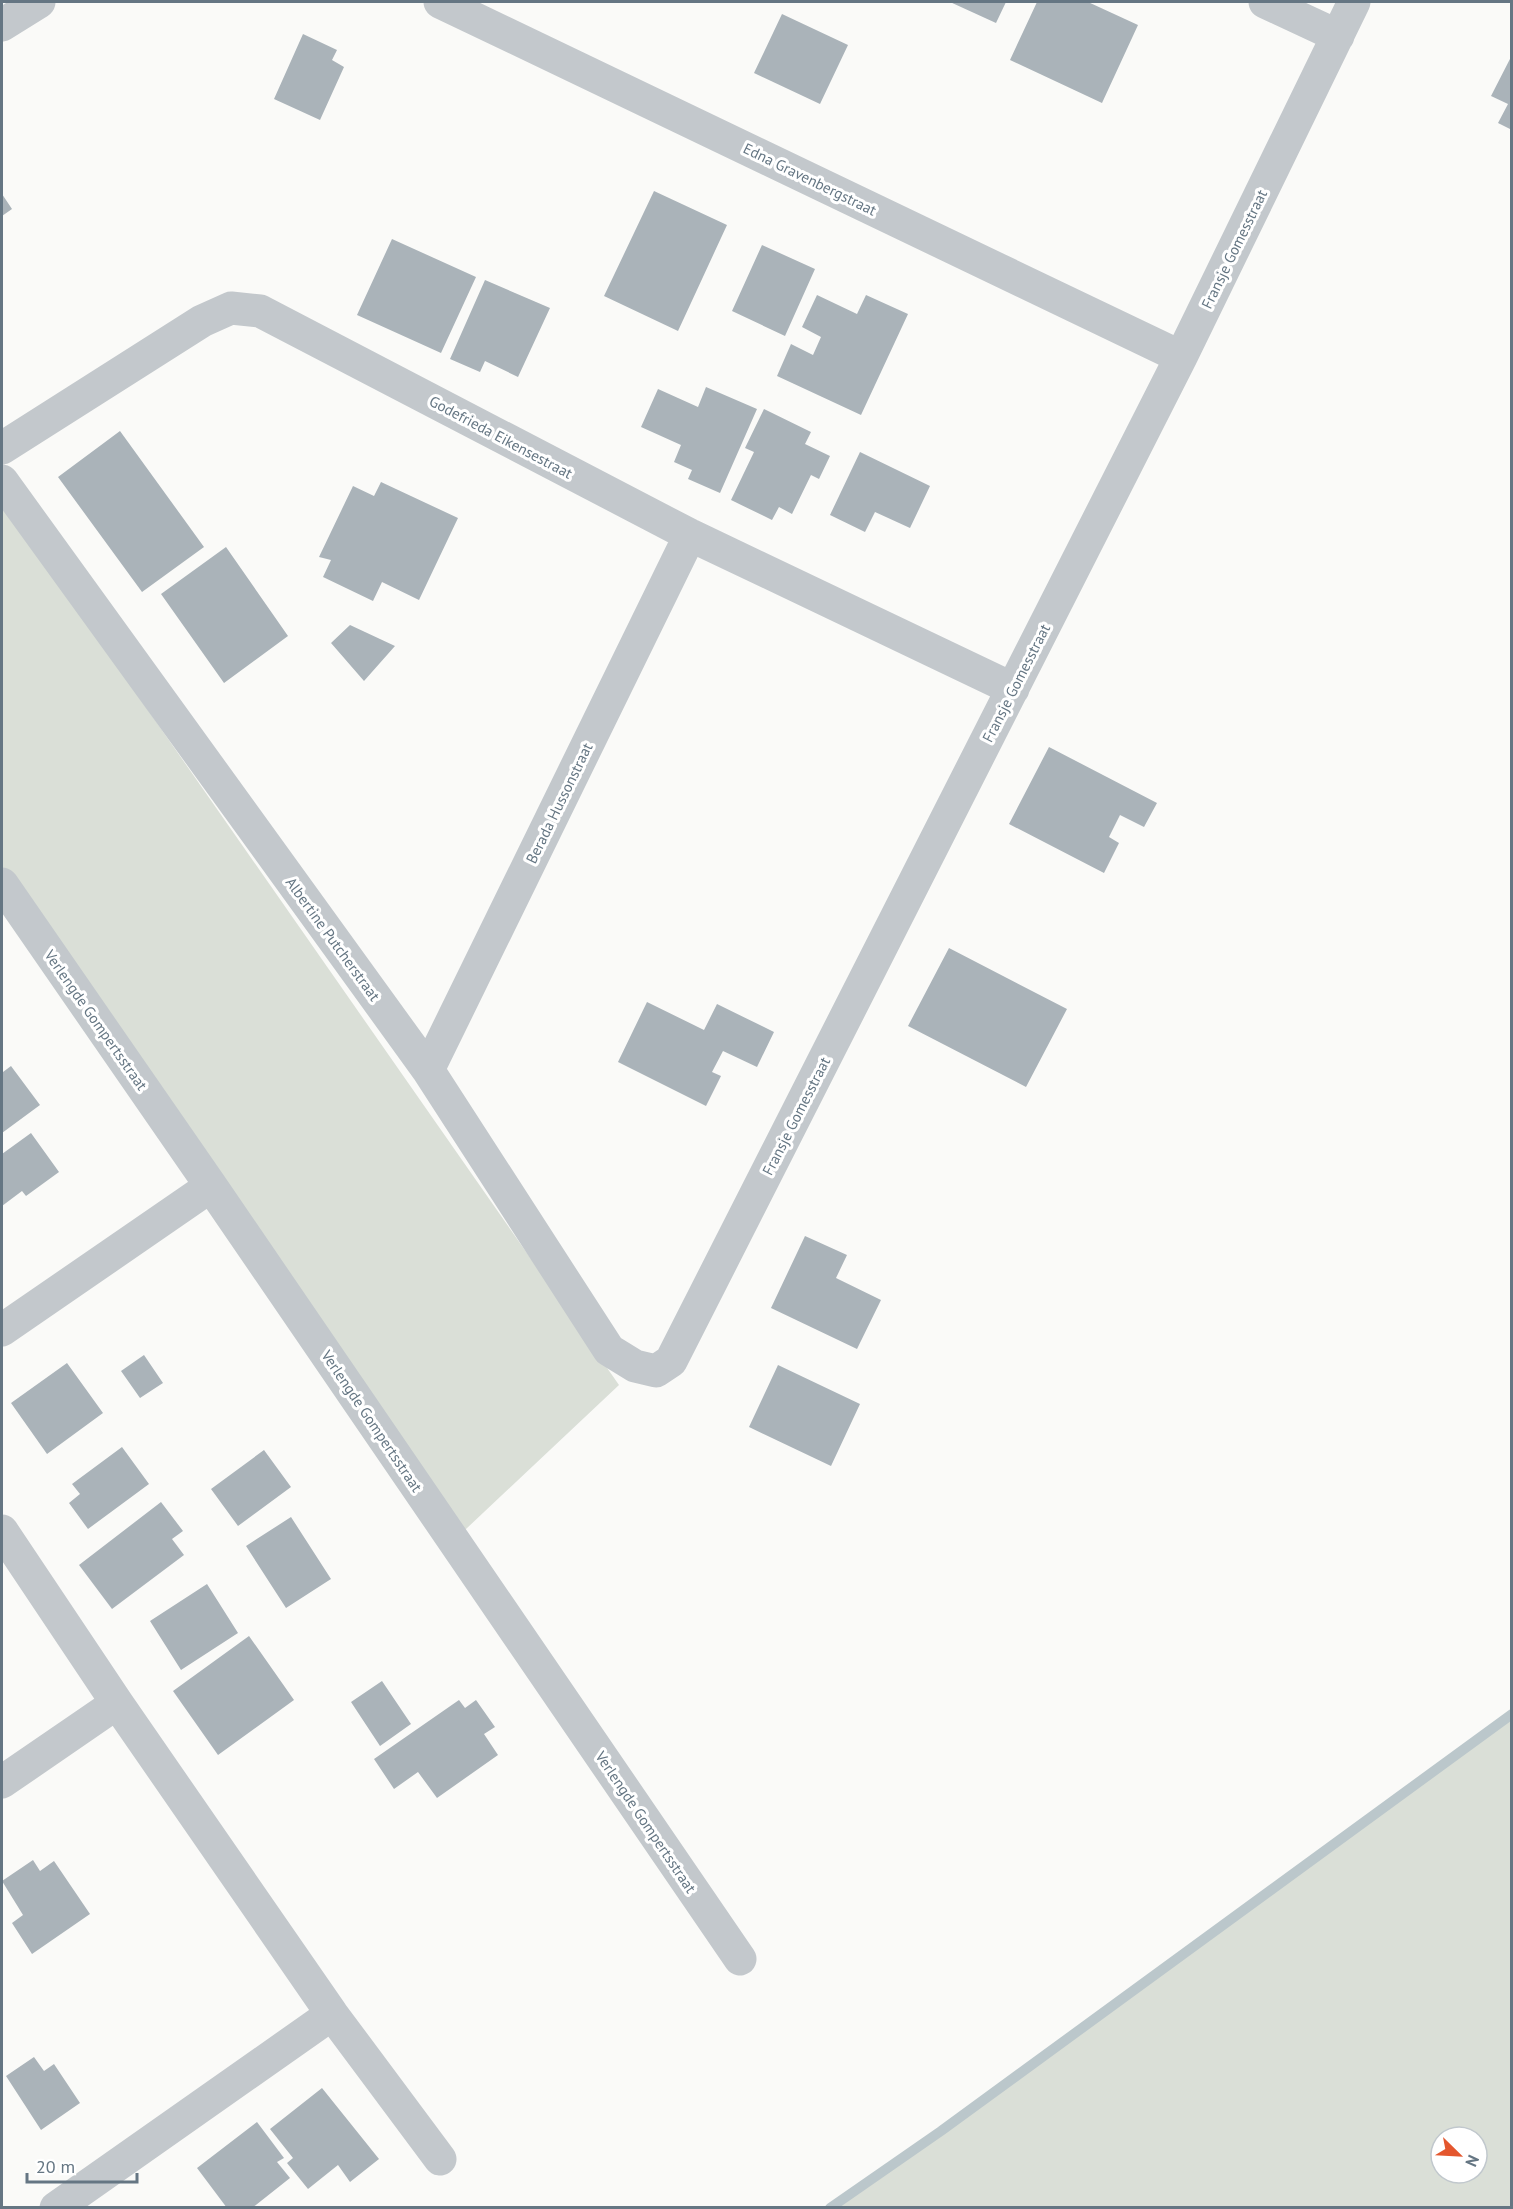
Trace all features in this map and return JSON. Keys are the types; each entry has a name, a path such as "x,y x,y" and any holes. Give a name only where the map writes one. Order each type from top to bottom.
{"street":[{"path":"2,25 39,2"},
{"name":"Edna Gravenbergstraat","path":"440,2 1181,357"},
{"path":"1265,2 1338,36"},
{"name":"Fransje Gomesstraat","path":"671,1361 1181,357 1354,2"},
{"name":"Godefrieda Eikensestraat","path":"2,448 202,321 231,308 260,311 690,535 1013,689"},
{"name":"Albertine Putcherstraat","path":"2,481 428,1070 609,1350 635,1366 656,1371 671,1361"},
{"name":"Berada Hussonstraat","path":"428,1070 690,535"},
{"name":"Verlengde Gompertsstraat","path":"2,884 740,1959"},
{"path":"2,1330 211,1186"},
{"path":"2,1531 117,1703 332,2014 440,2159"},
{"path":"2,1782 117,1703"},
{"path":"56,2208 332,2014"}],"shaded area":[{"path":"2,501 619,1385 449,1545 2,892"},
{"path":"1511,1714 1511,2207 830,2207 941,2131"}],"building":[{"path":"950,2 1006,2 996,23"},
{"path":"1037,2 1088,2 1138,25 1102,103 1010,60"},
{"path":"782,14 848,45 820,104 754,73"},
{"path":"303,34 337,50 332,60 344,67 320,120 274,99"},
{"path":"1512,55 1512,130 1498,123 1508,104 1491,96"},
{"path":"654,191 727,225 678,331 604,296"},
{"path":"2,194 12,209 2,216"},
{"path":"392,239 476,277 441,353 357,315"},
{"path":"762,245 815,269 785,336 732,311"},
{"path":"485,280 550,308 518,377 485,361 480,372 450,359"},
{"path":"817,295 857,314 866,295 908,314 861,415 777,376 791,344 813,355 821,337 802,327"},
{"path":"706,387 757,409 720,493 688,479 692,470 674,462 681,445 641,427 658,389 698,407"},
{"path":"764,409 811,432 805,444 830,456 819,479 811,475 792,514 779,507 772,520 731,500 754,452 745,448"},
{"path":"120,431 204,547 142,592 58,477"},
{"path":"860,452 930,486 910,528 875,512 865,532 830,515"},
{"path":"381,482 458,518 419,600 382,582 373,601 323,577 331,560 319,557 353,486 374,496"},
{"path":"226,547 288,636 224,683 161,594"},
{"path":"350,625 395,646 364,681 331,643"},
{"path":"1049,747 1157,803 1144,827 1120,815 1109,837 1119,843 1104,873 1009,824"},
{"path":"949,948 1067,1009 1026,1087 908,1026"},
{"path":"647,1002 704,1030 717,1004 774,1032 757,1067 723,1051 712,1072 721,1076 706,1106 618,1062"},
{"path":"11,1066 40,1105 2,1133 2,1070 3,1072"},
{"path":"31,1133 59,1172 26,1196 22,1191 2,1206 2,1154"},
{"path":"805,1236 847,1255 836,1278 881,1300 857,1349 771,1308"},
{"path":"144,1355 163,1383 140,1398 121,1371"},
{"path":"67,1363 103,1413 47,1454 11,1403"},
{"path":"778,1365 860,1404 831,1466 749,1427"},
{"path":"122,1447 149,1484 88,1529 69,1503 80,1494 72,1484"},
{"path":"264,1450 291,1487 238,1526 211,1489"},
{"path":"161,1502 183,1531 172,1539 184,1555 112,1609 79,1565"},
{"path":"291,1517 331,1579 286,1608 246,1546"},
{"path":"207,1584 238,1633 181,1670 150,1621"},
{"path":"249,1636 294,1700 218,1755 173,1691"},
{"path":"382,1681 411,1724 380,1746 351,1702"},
{"path":"459,1700 465,1708 476,1700 495,1727 484,1734 498,1755 437,1798 418,1772 394,1789 374,1759"},
{"path":"33,1860 40,1871 54,1861 90,1914 32,1954 12,1923 23,1915 2,1881"},
{"path":"34,2057 44,2071 54,2064 80,2103 41,2130 6,2076"},
{"path":"322,2088 379,2159 350,2182 338,2165 308,2189 287,2163 293,2158 270,2129"},
{"path":"257,2122 284,2158 277,2162 290,2178 252,2208 227,2208 197,2168"}],"waterway":[{"path":"830,2208 941,2131 1512,1714"}]}
